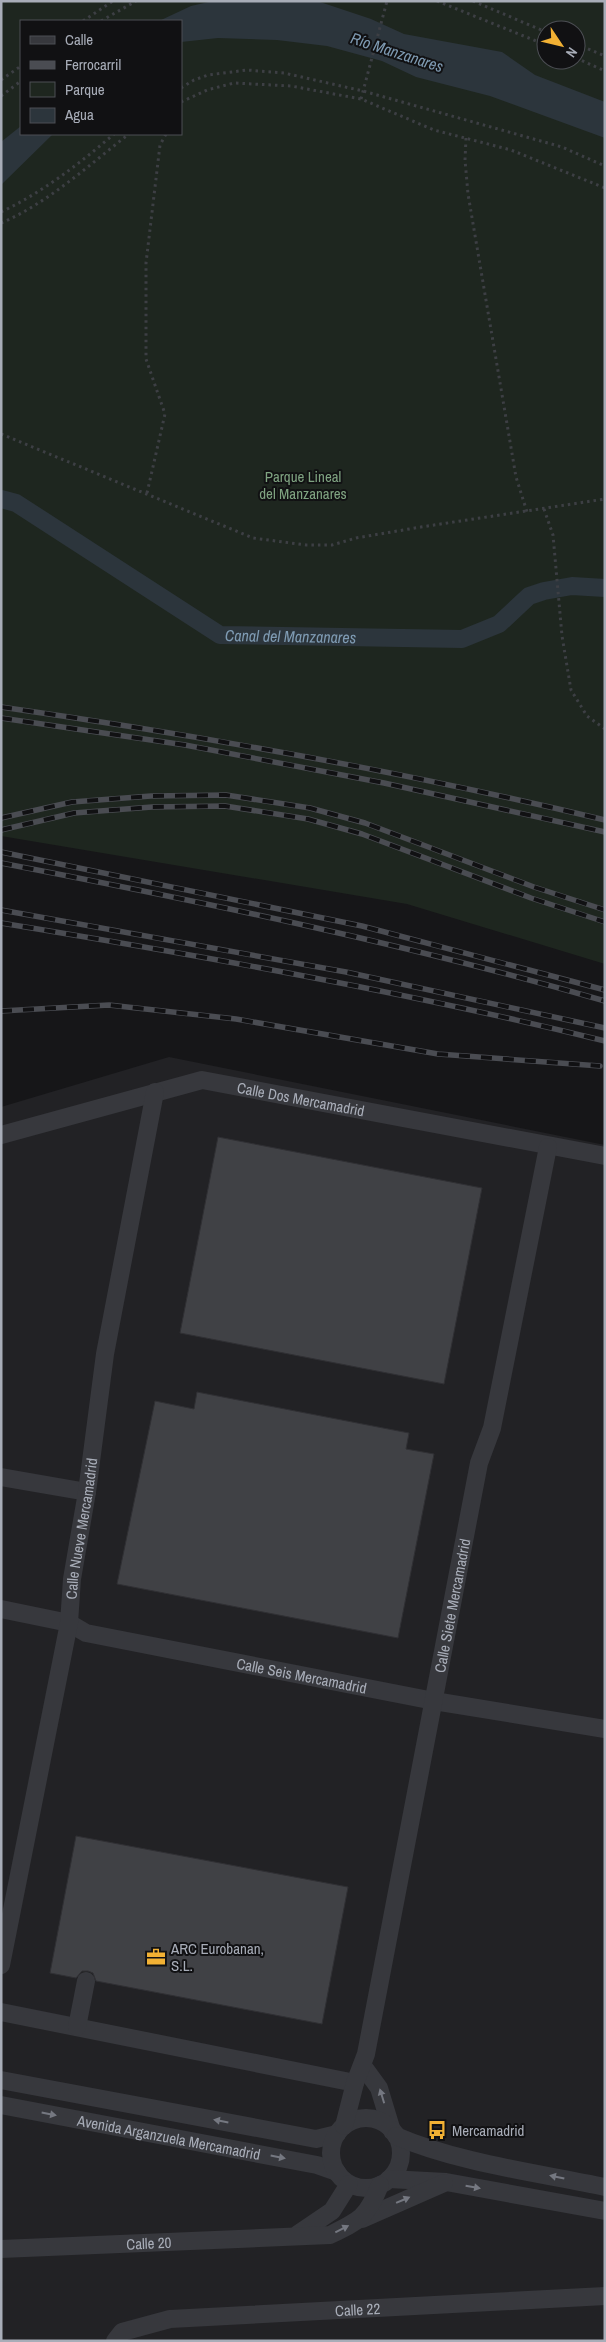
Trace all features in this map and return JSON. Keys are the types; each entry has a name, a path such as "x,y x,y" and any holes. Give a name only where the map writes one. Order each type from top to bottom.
{"lane":[{"name":"Calle Dos Mercamadrid","path":"1,1135 202,1080 548,1147 605,1156"},
{"name":"Calle Nueve Mercamadrid","path":"1,1965 69,1623 72,1579 87,1492 105,1354 155,1092"},
{"name":"Calle Siete Mercamadrid","path":"340,2130 355,2083 363,2066 479,1463 492,1428 548,1147"},
{"path":"1,1477 87,1492"},
{"name":"Calle Seis Mercamadrid","path":"1,1609 69,1623 86,1633 434,1701 605,1729"},
{"path":"77,2027 86,1981"},
{"path":"1,2012 355,2083"},
{"path":"362,2219 400,2161 400,2150 379,2088 363,2066"},
{"name":"Avenida Arganzuela Mercamadrid","path":"1,2080 316,2139 340,2130"},
{"name":"Avenida Arganzuela Mercamadrid","path":"1,2105 317,2165 343,2178"},
{"path":"605,2188 455,2155 415,2144 394,2133 378,2120 360,2119 340,2130 331,2153 332,2163 343,2178 364,2188 385,2182 446,2182 605,2211"},
{"path":"295,2235 317,2223 332,2211 343,2178"},
{"name":"Calle 20","path":"1,2249 330,2235 446,2182"},
{"name":"Calle 22","path":"115,2341 122,2332 170,2319 605,2296"}],"path":[{"path":"85,20 113,1"},
{"path":"103,20 136,1"},
{"path":"361,100 388,1"},
{"path":"437,1 536,41"},
{"path":"473,1 536,28"},
{"path":"586,48 605,56"},
{"path":"586,62 605,71"},
{"path":"1,80 20,67"},
{"path":"182,87 194,80 208,75 247,70 284,73 363,90 562,147 605,166"},
{"path":"1,96 20,82"},
{"path":"182,103 207,90 234,83 291,86 361,100 434,130 511,150 605,188"},
{"path":"1,212 30,198 87,157 113,135"},
{"path":"1,223 18,216 74,177 128,135"},
{"path":"147,493 165,414 146,359 146,263 160,145 165,135"},
{"path":"466,138 465,160 468,194 516,477 527,512"},
{"path":"1,434 254,538 306,545 332,545 374,535 605,499"},
{"path":"544,510 553,535 571,690 587,716 605,729"}],"shaded area":[{"name":"Mercamadrid","path":"169,1057 605,1145 605,2341 1,2341 1,1107"}],"green space":[{"name":"Parque Lineal del Manzanares","path":"1,1 605,1 605,964 407,904 1,836"}],"water":[{"name":"Río Manzanares","path":"213,1 317,1 371,19 404,34 502,52 535,75 605,102 605,138 490,96 416,77 382,61 327,46 277,40 218,38 182,42 182,20 161,20 191,6"},
{"path":"20,127 20,135 52,135 1,185 1,142"}],"building":[{"path":"218,1137 482,1188 444,1384 180,1333"},
{"path":"197,1392 409,1433 406,1449 434,1454 398,1638 117,1584 155,1401 194,1409"},
{"path":"76,1836 348,1887 322,2024 96,1981 93,1973 88,1971 82,1971 76,1978 50,1973"}],"waterway":[{"name":"Canal del Manzanares","path":"1,499 16,503 220,635 462,639 499,624 529,596 572,586 605,588"}],"railway":[{"path":"1,707 153,730 304,756 455,786 605,820"},
{"path":"1,718 185,745 384,783 605,832"},
{"path":"1,818 72,802 151,796 226,795 310,808 365,823 534,887 605,910"},
{"path":"1,830 74,813 152,807 225,806 308,819 362,834 531,898 605,922"},
{"path":"1,852 362,926 605,990"},
{"path":"1,863 304,925 455,961 605,1001"},
{"path":"1,910 346,972 605,1028"},
{"path":"1,923 153,948 304,976 530,1023 605,1041"},
{"path":"1,1011 109,1005 236,1019 438,1054 600,1066"}],"place":[{"name":"ARC Eurobanan, S.L.","path":"156,1957"},
{"name":"Mercamadrid","path":"437,2130"}]}
